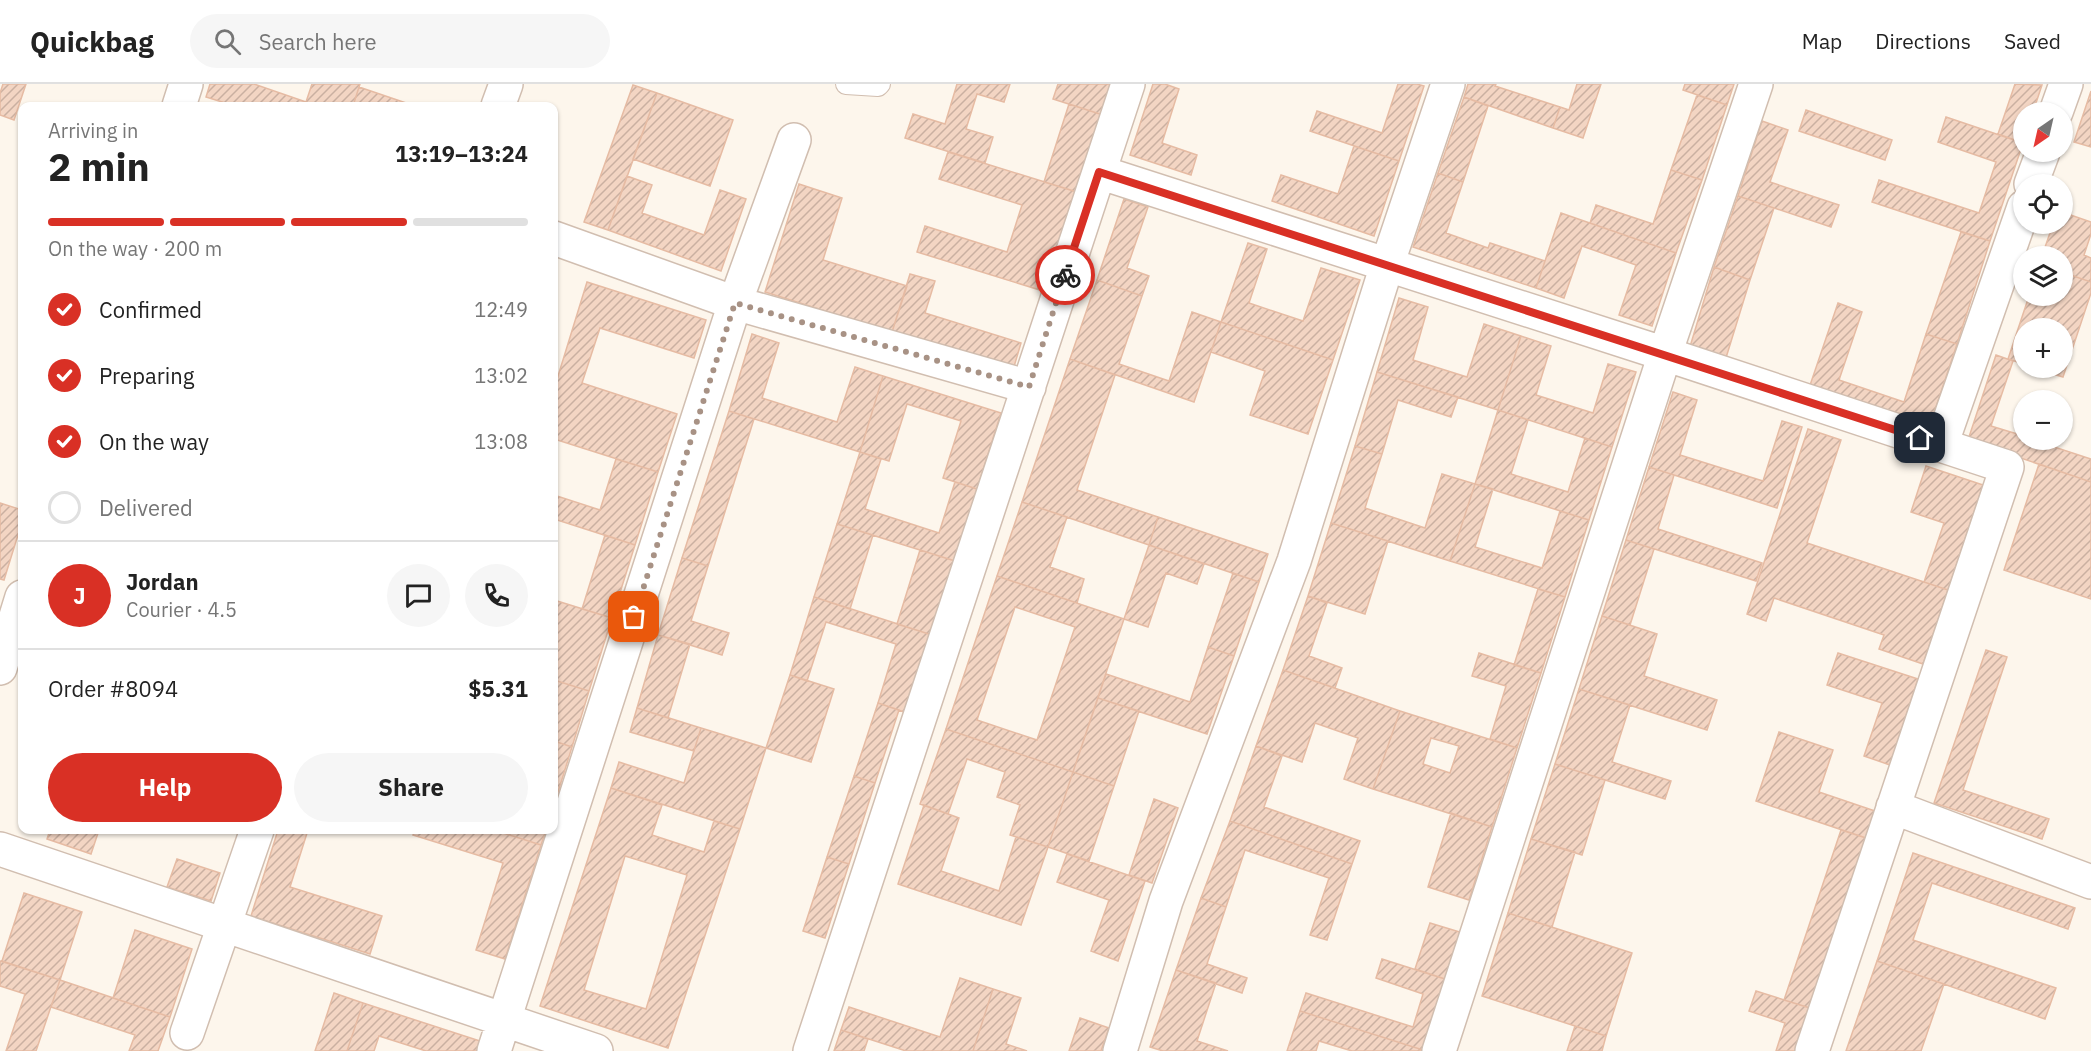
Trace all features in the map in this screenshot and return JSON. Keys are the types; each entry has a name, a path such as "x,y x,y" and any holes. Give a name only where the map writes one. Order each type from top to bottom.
{"street":[{"path":"180,102 186,84"},
{"path":"499,102 506,84"},
{"path":"810,1051 1128,84"},
{"path":"1120,1051 1166,901 1294,561 1387,265 1448,84"},
{"path":"1439,1051 1665,354 1756,84"},
{"path":"2060,102 2066,84"},
{"path":"499,1036 735,303 794,140"},
{"path":"1099,172 2007,467 1812,1051"},
{"path":"1941,445 2015,234"},
{"path":"558,239 735,303 1029,387"},
{"path":"0,668 18,610"},
{"path":"1893,807 2091,882"},
{"path":"187,1034 256,834"},
{"path":"0,849 226,924 499,1036 596,1051"}],"lane":[{"path":"846,84 880,84"}],"building":[{"path":"3,84 26,84 20,102 18,102 14,120 0,115 0,93"},
{"path":"210,84 254,84 306,102 222,102 206,97"},
{"path":"312,84 360,84 354,102 306,102"},
{"path":"957,84 1010,84 1004,102 977,94 966,129 993,137 985,163 905,138 913,114 945,124"},
{"path":"1058,84 1113,84 1103,115 1053,99"},
{"path":"1153,84 1165,84 1179,89 1162,143 1197,155 1191,175 1130,155"},
{"path":"1398,84 1424,86 1399,161 1310,131 1317,111 1382,133"},
{"path":"1468,84 1496,84 1495,86 1560,107 1553,128 1464,97"},
{"path":"1577,84 1601,84 1583,138 1553,128 1560,107 1569,110"},
{"path":"1685,84 1734,84 1727,105 1683,90"},
{"path":"2015,84 2042,85 2036,102 2013,102 2013,139 1998,134"},
{"path":"633,85 657,93 608,230 584,222"},
{"path":"359,87 403,102 354,102"},
{"path":"2091,91 2091,147 2074,142"},
{"path":"657,93 733,120 710,186 633,159"},
{"path":"1697,95 1727,105 1702,180 1671,170"},
{"path":"1464,97 1488,106 1463,182 1438,173"},
{"path":"1069,104 1103,115 1077,192 1044,182"},
{"path":"1806,110 1892,140 1885,160 1799,131"},
{"path":"1946,117 2013,140 2013,162 2017,162 1990,241 1872,202 1879,180 1979,213 1996,162 1938,142"},
{"path":"1762,121 1788,130 1770,182 1839,205 1831,227 1738,196"},
{"path":"1354,146 1399,161 1374,236 1272,201 1281,175 1338,194"},
{"path":"948,152 1077,192 1043,291 917,252 925,226 1007,252 1022,205 939,179"},
{"path":"1671,170 1702,180 1676,253 1590,223 1596,205 1653,224"},
{"path":"1438,173 1463,182 1446,233 1488,248 1490,243 1545,261 1536,288 1413,247"},
{"path":"627,176 652,185 642,213 704,235 720,190 746,199 721,271 608,230"},
{"path":"799,184 842,198 823,260 907,286 892,332 765,292"},
{"path":"1738,196 1774,208 1750,280 1714,267"},
{"path":"1124,199 1148,207 1127,268 1149,276 1142,296 1097,280"},
{"path":"1561,213 1676,253 1652,326 1619,315 1636,265 1582,246 1564,298 1536,288"},
{"path":"2073,216 2091,222 2091,234 2084,255 2091,258 2091,282 2073,276 2073,246 2045,246 2050,234 2073,234"},
{"path":"1961,232 1990,241 1957,344 1926,334"},
{"path":"1248,243 1267,249 1249,303 1303,321 1321,268 1360,280 1333,360 1221,322"},
{"path":"1714,267 1750,280 1725,361 1689,350"},
{"path":"910,274 935,281 925,313 1021,343 1013,370 892,332"},
{"path":"2073,276 2091,282 2091,293 2073,347 2073,318 2022,318 2026,306 2073,306"},
{"path":"1097,280 1142,296 1119,364 1169,381 1192,312 1221,322 1194,402 1070,359"},
{"path":"587,282 706,320 694,358 600,328 582,383 677,414 658,472 558,440 558,376"},
{"path":"1399,298 1428,307 1413,360 1467,377 1484,324 1521,336 1498,410 1377,372"},
{"path":"1838,303 1862,312 1839,380 1904,402 1926,334 1957,344 1926,437 1806,397"},
{"path":"1221,322 1333,360 1308,434 1250,415 1265,371 1211,352"},
{"path":"752,334 779,343 762,398 837,422 855,367 883,376 860,452 729,411"},
{"path":"1521,336 1551,346 1536,395 1593,413 1608,364 1636,372 1612,447 1498,410"},
{"path":"2013,344 2013,361 2008,359"},
{"path":"1996,355 2013,361 1991,426 2013,433 2013,450 2064,450 2091,459 2091,482 1968,440"},
{"path":"1070,359 1115,375 1077,490 1158,517 1149,545 1022,502"},
{"path":"1377,372 1458,397 1451,417 1398,400 1382,454 1355,446"},
{"path":"883,376 1001,413 977,489 943,478 961,421 907,404 889,461 860,452"},
{"path":"1673,392 1697,400 1680,455 1763,481 1782,421 1802,427 1777,508 1649,467"},
{"path":"1498,410 1528,420 1511,474 1568,492 1585,438 1612,447 1589,520 1475,484"},
{"path":"729,411 754,419 708,566 682,558"},
{"path":"1808,429 1841,440 1807,543 1948,590 1923,664 1879,649 1884,635 1774,598 1766,621 1747,614"},
{"path":"1355,446 1382,454 1365,508 1425,528 1442,474 1475,484 1450,561 1331,523"},
{"path":"860,452 881,459 865,509 939,533 955,482 977,489 955,561 837,524"},
{"path":"616,459 658,472 635,545 558,520 558,496 600,510"},
{"path":"2039,464 2091,482 2091,599 2004,570"},
{"path":"1926,466 1983,485 1948,590 1924,582 1944,523 1911,512"},
{"path":"1649,467 1674,475 1658,529 1762,563 1756,581 1626,540"},
{"path":"1475,484 1493,489 1475,547 1542,568 1560,511 1589,520 1565,597 1450,561"},
{"path":"1022,502 1067,517 1050,567 1084,579 1077,603 997,576"},
{"path":"0,503 18,509 18,535 4,580 0,579"},
{"path":"1158,517 1268,554 1259,582 1149,545"},
{"path":"1331,523 1388,541 1365,614 1308,596"},
{"path":"837,524 873,535 850,609 814,597"},
{"path":"605,535 635,545 612,618 582,609"},
{"path":"1626,540 1654,549 1630,625 1602,616"},
{"path":"1149,545 1204,564 1197,584 1166,573 1148,627 1124,619"},
{"path":"920,550 955,561 932,635 897,624"},
{"path":"682,558 708,566 691,621 729,633 722,655 658,635"},
{"path":"1233,573 1259,582 1234,656 1208,647"},
{"path":"997,576 1124,619 1073,772 946,729","holes":["1015,607 1075,627 1037,740 977,720"]},
{"path":"1538,589 1565,597 1541,673 1514,665"},
{"path":"1308,596 1327,603 1309,656 1342,668 1335,688 1283,670"},
{"path":"814,597 932,635 907,713 878,703 896,644 826,622 807,681 790,675"},
{"path":"558,601 612,618 589,691 558,681"},
{"path":"1602,616 1657,634 1644,676 1717,700 1707,730 1579,689"},
{"path":"658,635 690,644 668,718 637,708"},
{"path":"1208,647 1234,656 1207,734 1098,698 1106,674 1190,702"},
{"path":"1986,650 2007,657 1963,790 2049,819 2042,839 1934,803"},
{"path":"1479,653 1541,673 1517,748 1490,739 1506,686 1472,676"},
{"path":"1838,653 1918,679 1890,765 1864,756 1882,703 1827,685"},
{"path":"1283,670 1400,711 1373,789 1344,779 1358,738 1315,723 1302,762 1256,746"},
{"path":"790,675 834,689 811,762 766,748"},
{"path":"558,681 589,691 572,747 558,742"},
{"path":"1579,689 1630,705 1612,762 1671,781 1665,799 1555,764"},
{"path":"1098,698 1139,711 1114,786 1073,772"},
{"path":"878,703 899,710 875,783 854,776"},
{"path":"637,708 701,728 694,751 630,732"},
{"path":"1400,711 1517,748 1492,827 1373,789","holes":["1431,738 1459,746 1450,773 1423,764"]},
{"path":"701,728 766,748 740,829 611,788 619,762 684,783"},
{"path":"946,729 1073,772 1048,847 1010,835 1020,805 997,797 1005,772 967,759 948,814 920,804"},
{"path":"1779,732 1833,750 1819,792 1875,811 1866,838 1756,801"},
{"path":"558,742 572,747 558,792"},
{"path":"1256,746 1282,756 1264,807 1360,841 1352,864 1230,821"},
{"path":"1555,764 1605,780 1582,855 1531,839"},
{"path":"1073,772 1114,786 1089,861 1048,847"},
{"path":"854,776 875,783 849,864 827,857"},
{"path":"611,788 662,805 652,835 704,852 714,821 740,829 668,1048 540,1006","holes":["625,856 687,875 646,1009 584,990"]},
{"path":"1154,799 1178,808 1152,883 1129,875"},
{"path":"924,805 959,818 941,871 999,891 1016,837 1048,847 1021,925 898,884"},
{"path":"1451,813 1492,827 1469,900 1428,887"},
{"path":"1230,821 1352,864 1327,940 1310,935 1329,878 1245,850 1226,907 1201,898"},
{"path":"1841,830 1866,838 1810,1008 1784,1000"},
{"path":"49,834 98,834 91,854 47,839"},
{"path":"277,834 307,834 290,887 382,916 370,954 251,916"},
{"path":"507,834 541,845 505,959 476,950 503,863 413,835"},
{"path":"507,834 545,834 541,845"},
{"path":"1531,839 1575,852 1552,927 1508,913"},
{"path":"1913,853 2075,908 2068,929 1932,883 1913,940 2056,988 2045,1019 1877,961"},
{"path":"1067,854 1145,881 1118,961 1091,951 1109,900 1057,882"},
{"path":"827,857 849,864 825,938 803,931"},
{"path":"177,859 220,873 211,901 167,887"},
{"path":"24,893 82,912 60,980 2,961"},
{"path":"1201,898 1226,907 1207,964 1247,978 1242,993 1176,970"},
{"path":"1508,913 1632,953 1606,1036 1482,996"},
{"path":"1430,923 1463,933 1448,980 1415,969"},
{"path":"135,930 192,949 170,1017 113,998"},
{"path":"1382,959 1448,980 1426,1051 1300,1011 1306,993 1413,1027 1423,994 1376,978"},
{"path":"0,961 60,980 36,1051 6,1051 25,994 0,986"},
{"path":"1877,961 1944,984 1921,1051 1846,1051"},
{"path":"1176,970 1216,983 1197,1041 1228,1051 1163,1051 1150,1047"},
{"path":"960,978 993,989 973,1051 906,1051 841,1030 849,1007 940,1037"},
{"path":"60,980 170,1017 158,1051 129,1051 135,1035 51,1007"},
{"path":"993,989 1021,998 1006,1044 1027,1051 973,1051"},
{"path":"1756,991 1810,1008 1795,1051 1776,1051 1785,1023 1749,1011"},
{"path":"334,993 363,1003 347,1051 315,1051"},
{"path":"363,1003 483,1042 480,1051 426,1051 379,1036 374,1051 347,1051"},
{"path":"1300,1011 1426,1051 1352,1051 1319,1041 1316,1051 1287,1051"},
{"path":"1080,1018 1109,1028 1101,1051 1069,1051"},
{"path":"1575,1026 1606,1036 1602,1051 1567,1051"},
{"path":"841,1030 868,1039 864,1051 834,1051"}],"way so far":[{"path":"634,617 735,303 1029,387 1065,275"}],"route":[{"path":"1065,275 1099,172 1920,438"}]}
